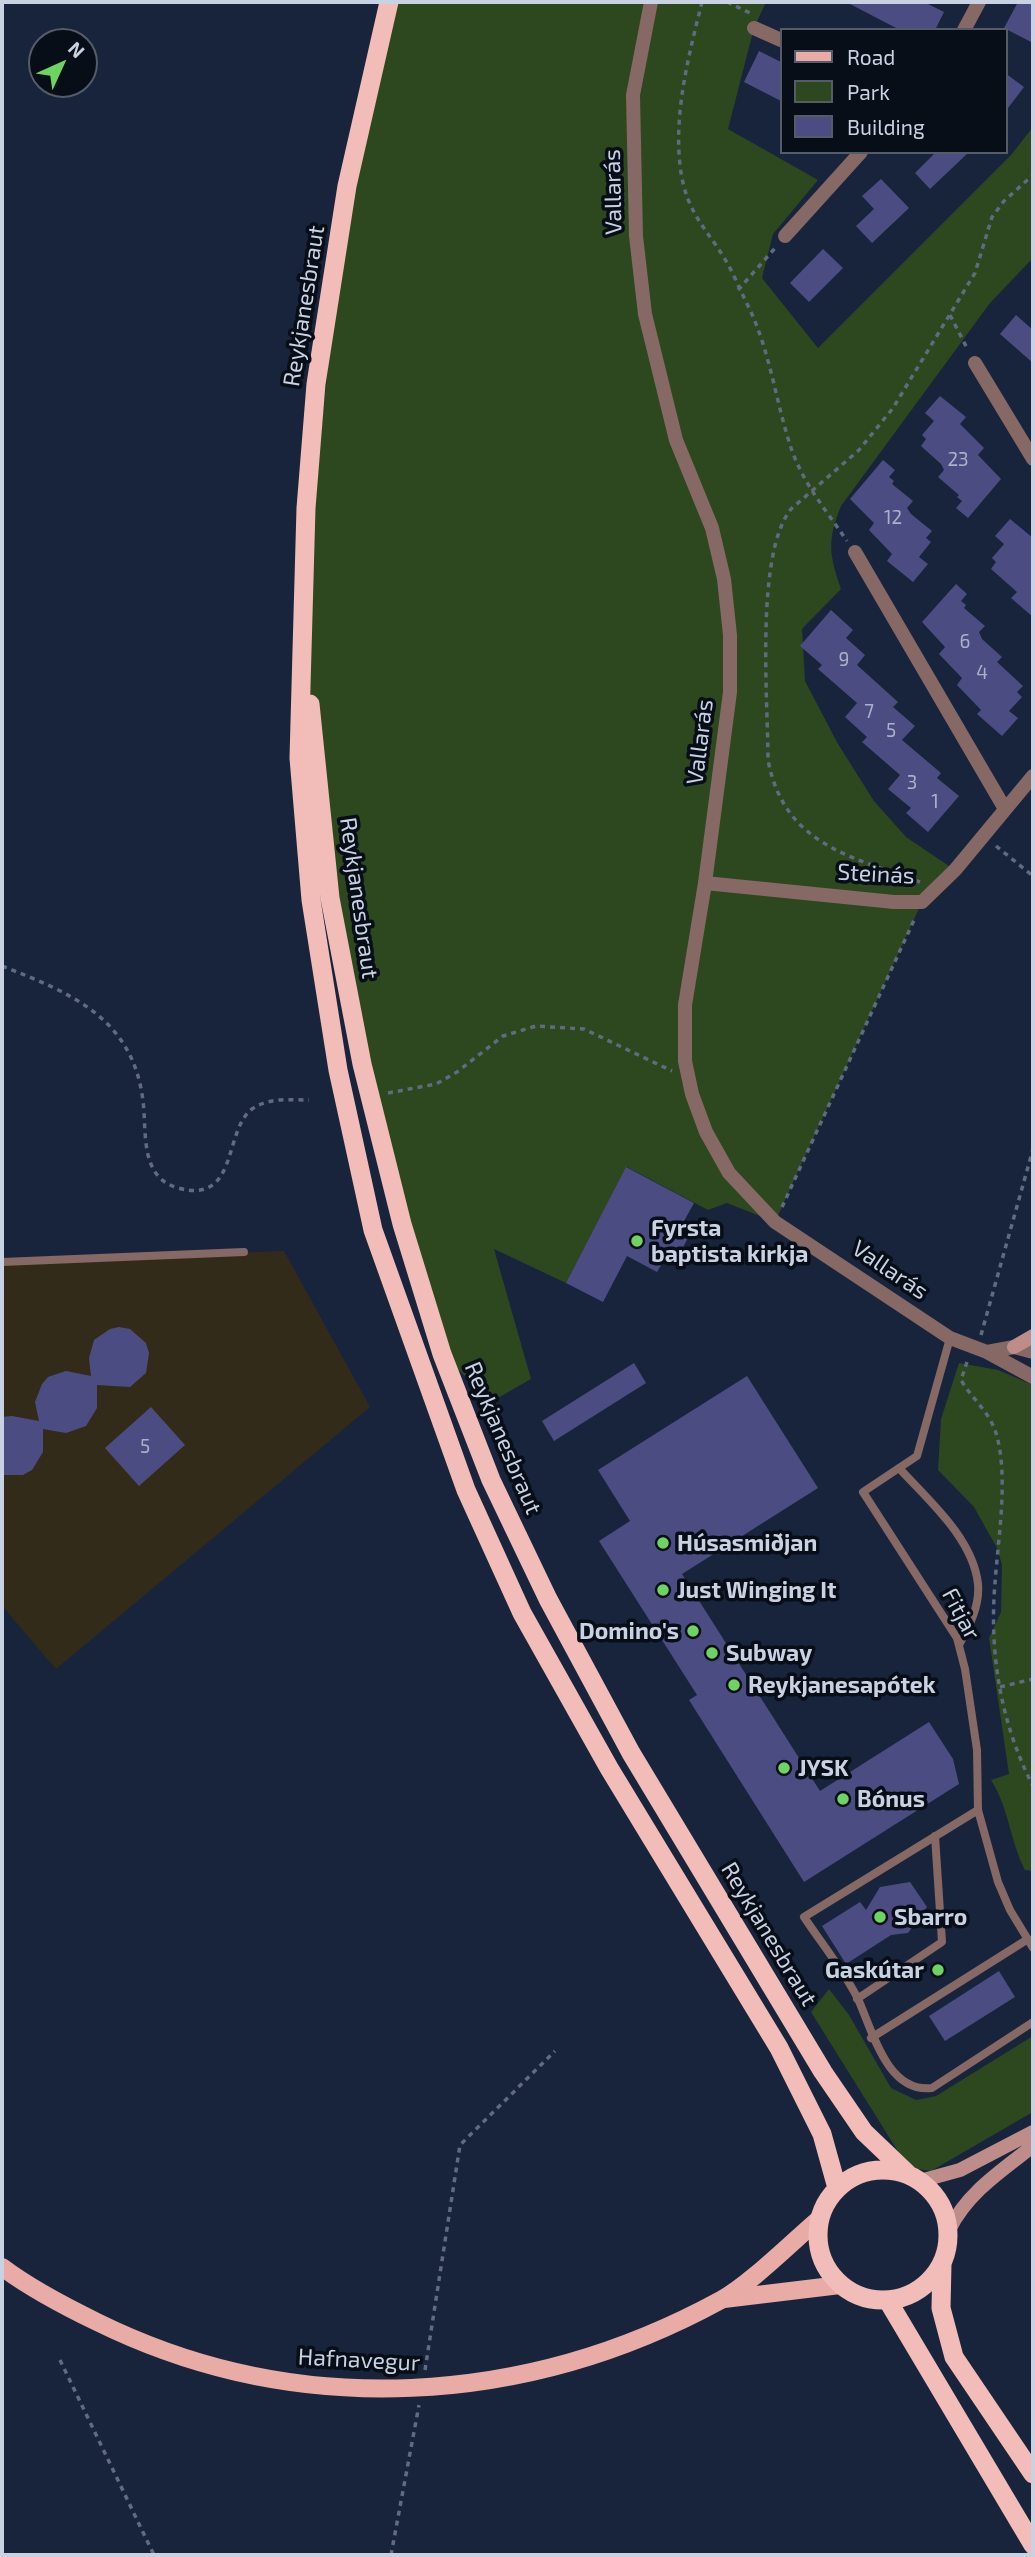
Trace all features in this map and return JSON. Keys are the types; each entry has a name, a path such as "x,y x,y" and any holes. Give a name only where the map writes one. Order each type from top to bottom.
{"highway":[{"name":"Reykjanesbraut","path":"388,2 347,186 316,384 301,622 299,758 311,900 344,1097 373,1230 466,1490 522,1613 609,1768 779,2048 822,2134 837,2188"},
{"name":"Reykjanesbraut","path":"301,622 330,898 362,1064 402,1224 442,1354 481,1455 548,1599 631,1753 822,2072 864,2132 914,2178"},
{"path":"942,2264 920,2290 888,2301 862,2298 840,2285 828,2271 820,2255 817,2237 819,2219 837,2188 852,2177 870,2171 890,2170 914,2178 934,2194 944,2211 948,2230 942,2264 941,2308 954,2357 1033,2474"},
{"path":"888,2301 1033,2545"}],"main road":[{"path":"1014,1347 1033,1336"},
{"path":"914,2178 960,2170 1033,2132"},
{"path":"948,2230 962,2207 977,2191 1033,2146"},
{"name":"Hafnavegur","path":"2,2267 36,2290 89,2318 148,2346 195,2361 269,2379 313,2385 422,2389 487,2382 549,2369 639,2339 724,2299 819,2219"},
{"name":"Hafnavegur","path":"724,2299 840,2285"}],"street":[{"name":"Vallarás","path":"651,2 633,95 636,236 645,314 676,440 712,528 724,579 730,635 730,692 705,883 684,1014 688,1078 698,1113 717,1153 743,1191 775,1222 950,1338 987,1352 1033,1377"},
{"path":"965,28 979,2"},
{"path":"754,28 780,40"},
{"path":"785,236 859,154"},
{"path":"975,363 1033,458"},
{"path":"855,552 1005,809"},
{"name":"Steinás","path":"705,883 894,902 922,902 938,889 1033,775"},
{"path":"987,1352 1014,1347 1033,1352"}],"lane":[{"path":"2,1262 244,1252"},
{"name":"Fitjar","path":"950,1338 917,1457 863,1492 959,1645 977,1750 978,1810 998,1882 1033,1948"},
{"path":"899,1468 938,1511 968,1552 978,1584 974,1618 959,1645"},
{"path":"978,1810 804,1917 858,1999 871,2038 908,2086 918,2089 932,2088 1033,2022"},
{"path":"858,1999 942,1942 935,1836"},
{"path":"871,2038 1028,1939"}],"path":[{"path":"702,2 688,56 680,125 680,165 692,214 733,274 737,290 750,310 768,355 787,437 804,478 812,494 855,552"},
{"path":"737,290 785,236"},
{"path":"950,315 975,363"},
{"path":"983,836 1033,876"},
{"path":"775,1222 922,902"},
{"path":"2,966 77,998 101,1017 121,1040 142,1089 150,1164 164,1181 173,1187 194,1189 220,1177 230,1161 239,1125 251,1110 275,1100 309,1100"},
{"path":"388,1093 436,1084 457,1072 503,1036 536,1026 554,1025 599,1034 625,1050 688,1078"},
{"path":"981,1336 1033,1149"},
{"path":"967,1362 961,1380 991,1420 1000,1464 995,1587 1000,1687 1009,1733 1033,1786"},
{"path":"1000,1687 1033,1679"},
{"path":"391,2555 422,2389 460,2145 555,2051"},
{"path":"60,2360 153,2555"}],"shaded area":[{"path":"284,1251 370,1407 56,1669 2,1606 2,1262"}],"green space":[{"path":"387,2 766,2 754,28 728,129 818,180 773,234 762,278 818,348 1011,155 1033,127 1033,258 990,303 841,506 833,529 831,548 841,589 802,629 805,681 838,744 874,801 906,837 955,870 922,902 775,1222 727,1203 708,1210 627,1167 566,1283 494,1249 531,1379 491,1402 442,1354 402,1224 332,898 301,622 347,186"},
{"path":"959,1363 998,1370 1033,1385 1033,1871 1025,1870 1002,1802 991,1780 1009,1774 989,1638 1001,1612 1002,1565 997,1548 974,1507 938,1470 941,1419"},
{"path":"829,1989 849,2015 891,2088 916,2100 936,2096 1033,2036 1033,2112 931,2171 918,2169 904,2161 811,2012"}],"building":[{"path":"846,2 924,2 944,12 936,28 896,28"},
{"path":"1018,2 1033,2 1033,43 1004,28"},
{"path":"759,51 780,62 780,100 744,82"},
{"path":"1007,74 1024,87 1007,109"},
{"path":"934,154 967,154 930,189 915,173"},
{"path":"881,179 909,208 872,243 856,226 874,209 862,196"},
{"path":"823,249 843,268 809,302 790,283"},
{"path":"1016,315 1033,330 1033,363 1000,334"},
{"path":"940,396 966,417 960,424 984,448 978,455 1001,479 968,518 956,508 962,501 957,497 959,495 938,477 944,470 941,464 921,446 926,439 922,435 934,421 925,413"},
{"path":"883,460 895,470 889,477 894,481 892,484 913,501 907,508 911,514 932,531 926,538 931,542 919,557 928,564 913,582 887,561 892,554 869,530 874,523 850,499"},
{"path":"1010,519 1033,538 1033,617 1011,598 1017,592 991,569 996,562 992,558 1004,544 995,536"},
{"path":"956,584 967,594 961,601 966,605 964,608 985,626 979,632 982,639 1002,657 997,662 1023,686 1017,692 1022,697 1009,711 1018,718 1002,736 977,714 981,710 957,685 962,678 939,654 945,647 922,622"},
{"path":"831,610 853,630 846,638 865,655 857,665 898,702 893,707 915,726 902,740 941,773 937,778 959,796 928,832 906,813 911,808 888,789 900,775 862,742 867,737 845,717 857,703 818,669 822,665 800,646"},
{"name":"Fyrsta baptista kirkja","path":"626,1167 694,1203 684,1221 694,1226 674,1265 664,1260 657,1272 627,1256 603,1302 566,1283"},
{"path":"110,1329 130,1329 146,1343 149,1353 146,1373 130,1387 97,1385 97,1408 86,1426 66,1433 43,1429 43,1452 32,1470 23,1475 2,1475 2,1417 39,1421 35,1402 42,1384 48,1377 66,1371 91,1376 89,1358 94,1340"},
{"path":"634,1363 646,1383 554,1441 542,1421"},
{"path":"747,1376 818,1488 682,1574 820,1791 929,1722 953,1759 959,1784 804,1882 689,1700 697,1695 599,1541 630,1521 598,1470"},
{"path":"151,1407 185,1445 139,1486 105,1448"},
{"path":"910,1882 927,1907 908,1933 891,1935 846,1964 822,1926 860,1902 866,1910 880,1887"},
{"path":"999,1971 1015,1997 945,2041 929,2016"}],"place":[{"name":"Fyrsta baptista kirkja","path":"637,1241"},
{"name":"Húsasmiðjan","path":"663,1543"},
{"name":"Just Winging It","path":"663,1590"},
{"name":"Domino's","path":"693,1631"},
{"name":"Subway","path":"712,1653"},
{"name":"Reykjanesapótek","path":"734,1685"},
{"name":"JYSK","path":"784,1768"},
{"name":"Bónus","path":"843,1799"},
{"name":"Sbarro","path":"880,1917"},
{"name":"Gaskútar","path":"938,1970"}]}
